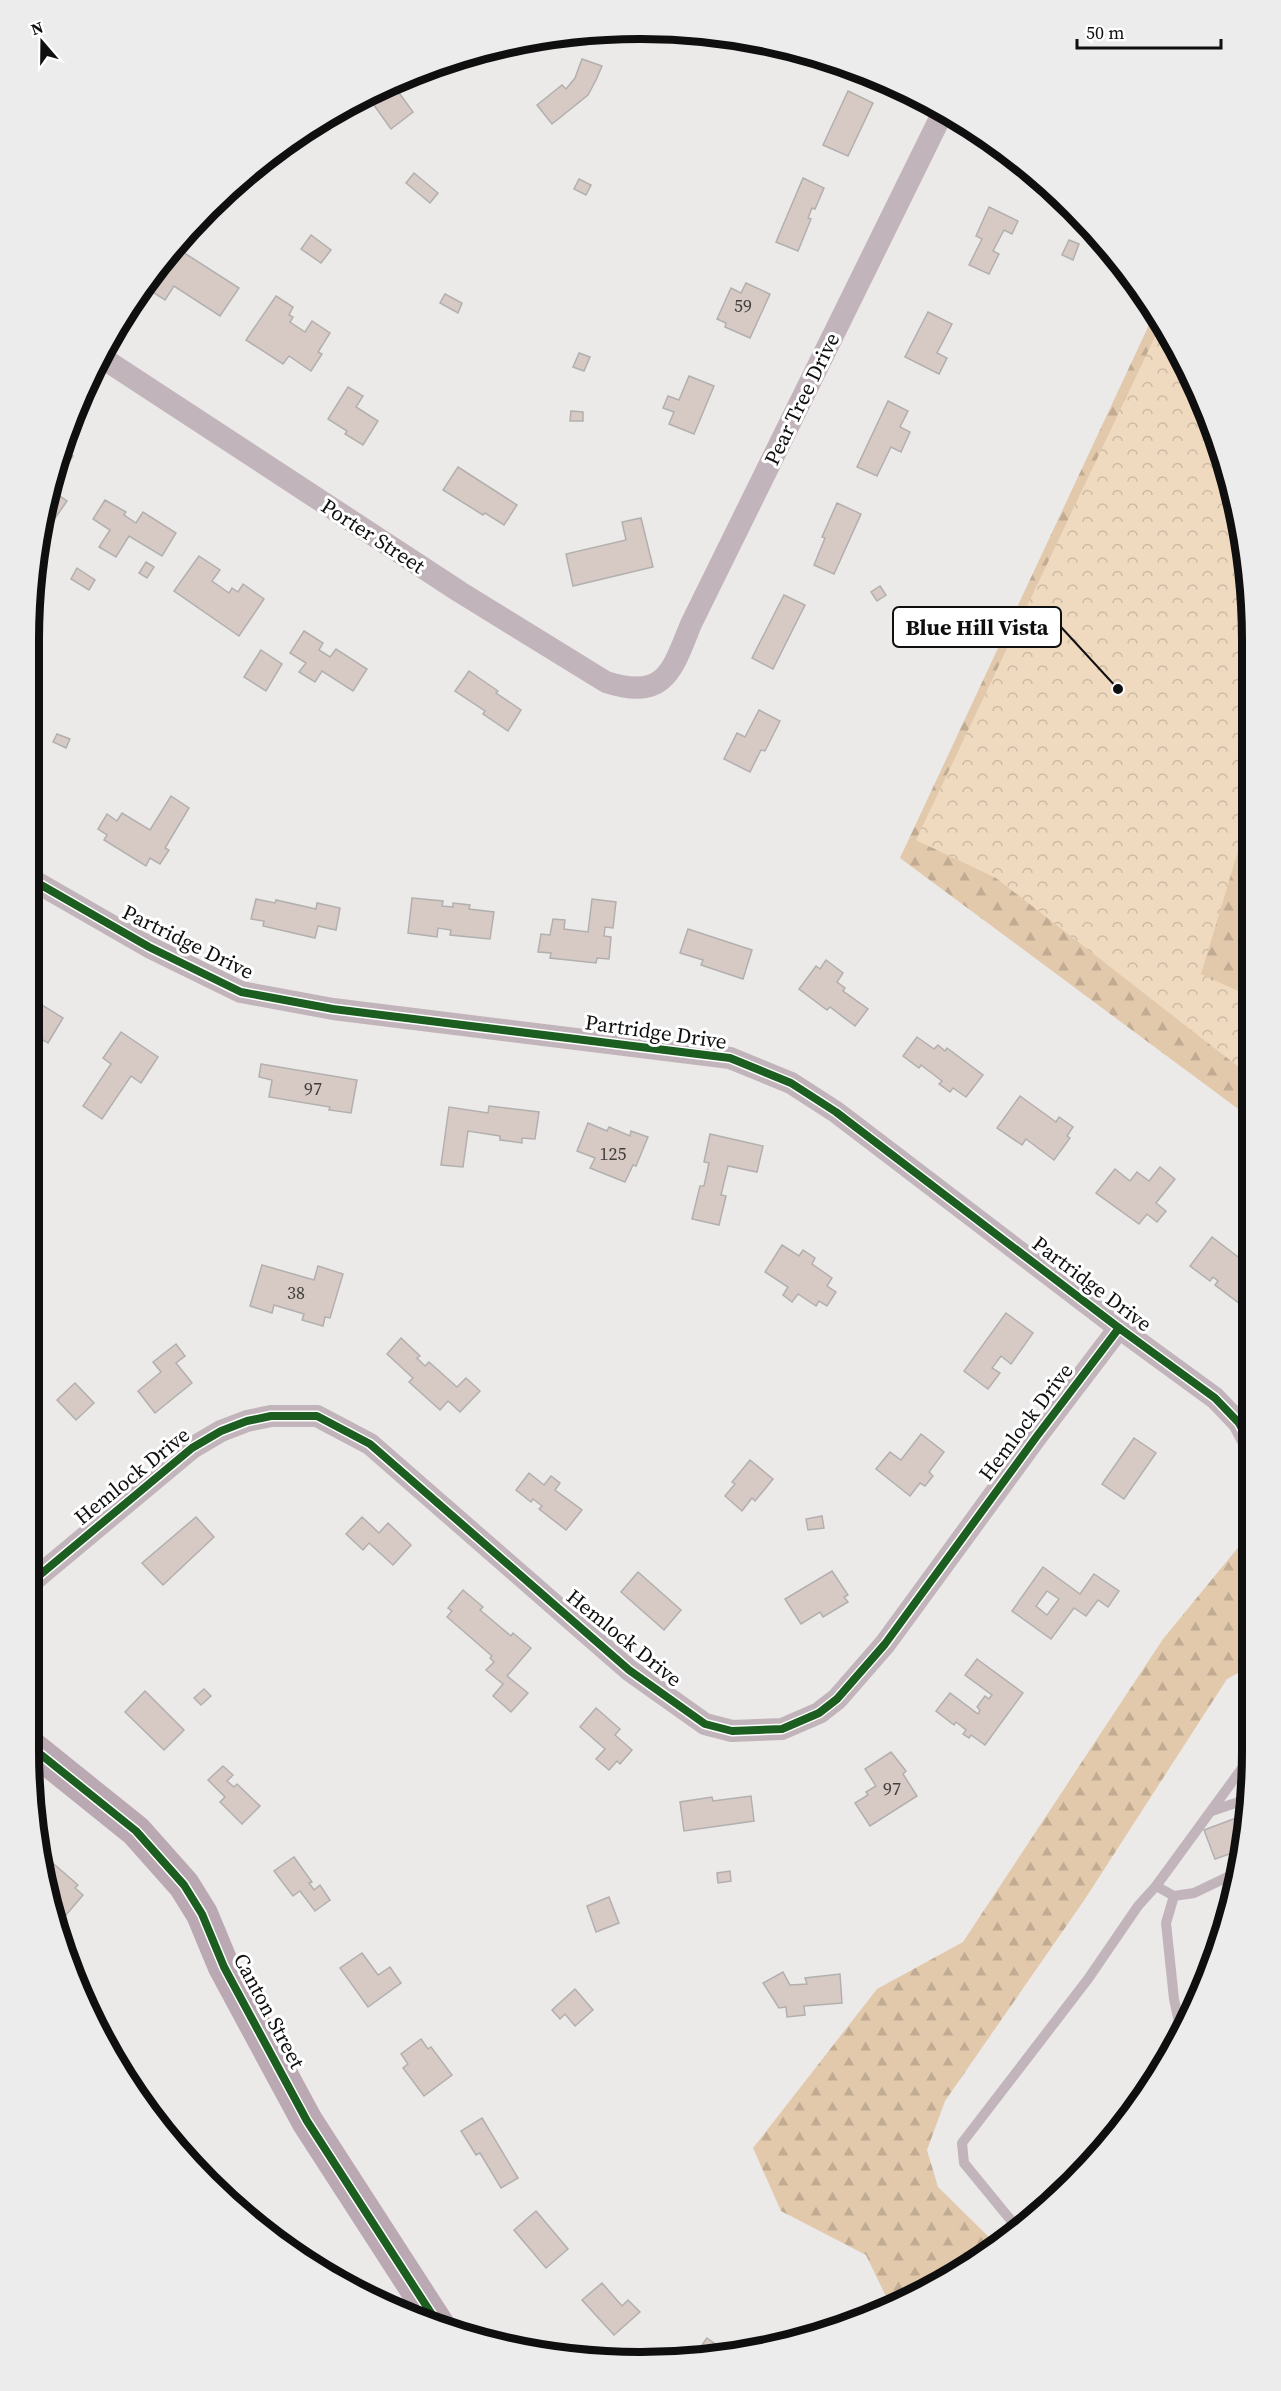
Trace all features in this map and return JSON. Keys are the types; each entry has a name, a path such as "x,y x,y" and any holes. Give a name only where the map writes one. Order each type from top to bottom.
{"main road":[{"name":"Canton Street","path":"39,1754 135,1831 184,1884 202,1914 224,1967 307,2121 432,2314"}],"street":[{"name":"Pear Tree Drive","path":"655,685 668,673 676,660 696,613 939,119"},
{"name":"Porter Street","path":"108,362 459,592 606,682 626,688 646,688 655,685"},
{"name":"Partridge Drive","path":"39,883 149,947 241,992 333,1009 730,1058 791,1083 836,1112 921,1175 1119,1328 1215,1398 1242,1429"},
{"name":"Hemlock Drive","path":"39,1576 192,1448 221,1431 247,1421 272,1416 317,1416 370,1444 629,1670 705,1724 732,1731 782,1729 819,1713 837,1699 885,1644 1119,1328"}],"lane":[{"path":"1013,2223 964,2163 962,2144 1088,1979 1138,1906 1156,1886 1242,1769"},
{"path":"1212,1811 1240,1801"},
{"path":"1156,1886 1174,1896 1194,1893 1228,1877"},
{"path":"1174,1896 1166,1923 1178,2021"}],"green space":[{"path":"1150,322 1180,374 1210,447 1222,485 1237,562 1242,640 1242,1112 900,858"},
{"path":"1157,333 1180,374 1210,447 1222,485 1237,562 1242,640 1242,838 1201,974 1242,993 1242,1070 996,878 916,840"},
{"path":"1242,1543 1242,1671 1227,1679 1085,1899 945,2101 927,2150 938,2187 991,2239 941,2271 887,2299 866,2255 781,2211 753,2148 877,1989 963,1942 1163,1639"}],"building":[{"path":"582,59 602,66 596,80 588,95 552,124 537,105 562,85 566,89 575,78"},
{"path":"397,91 413,112 391,129 372,102"},
{"path":"848,91 873,103 848,156 823,145"},
{"path":"414,173 438,193 430,203 406,183"},
{"path":"803,178 824,188 815,209 812,208 808,218 811,219 798,251 776,242"},
{"path":"579,179 591,185 586,195 574,189"},
{"path":"989,207 1018,221 1012,234 1004,230 993,251 999,254 989,274 969,265 982,239 976,236"},
{"path":"311,235 331,250 321,263 301,249"},
{"path":"1069,240 1079,244 1073,260 1062,255"},
{"path":"182,251 239,288 220,316 174,286 165,300 151,291"},
{"path":"746,283 770,294 750,338 725,327 726,323 717,319 731,288 741,293"},
{"path":"445,294 462,303 458,313 440,303"},
{"path":"276,296 293,307 289,315 293,317 290,322 305,332 312,321 330,333 318,352 322,354 311,371 289,356 283,364 246,340"},
{"path":"928,312 952,324 937,353 947,358 939,374 905,357"},
{"path":"579,353 590,357 584,371 573,367"},
{"path":"689,376 714,386 694,434 669,424 674,412 663,408 668,396 679,400"},
{"path":"348,387 363,396 356,407 378,421 363,445 345,434 347,431 328,419"},
{"path":"888,401 908,411 900,427 910,432 901,452 891,447 877,476 857,467"},
{"path":"571,411 583,412 583,421 570,421"},
{"path":"69,453 73,456 64,469"},
{"path":"458,467 517,505 504,525 443,490"},
{"path":"57,494 67,501 51,523"},
{"path":"105,500 126,512 124,515 136,523 143,512 176,533 162,556 129,536 116,557 99,547 110,530 93,519"},
{"path":"837,503 861,514 834,574 814,565 825,538 822,537"},
{"path":"641,518 653,567 573,586 566,554 626,540 622,522"},
{"path":"199,556 220,570 212,581 229,593 232,588 238,592 243,584 264,599 239,636 174,591"},
{"path":"146,562 154,567 147,578 139,573"},
{"path":"77,568 95,580 89,590 71,579"},
{"path":"880,586 886,595 877,601 871,592"},
{"path":"784,595 805,605 773,669 752,658"},
{"path":"304,631 323,643 319,650 330,657 336,649 367,669 353,691 322,671 315,682 299,672 306,663 290,653"},
{"path":"261,650 282,664 266,691 244,677"},
{"path":"469,671 521,710 508,731 483,714 485,711 455,691"},
{"path":"759,710 780,721 765,751 761,750 750,772 724,759 737,733 745,737"},
{"path":"57,734 70,739 66,748 53,742"},
{"path":"171,796 189,808 165,848 169,850 160,864 150,858 146,866 104,840 107,835 98,829 107,814 117,821 122,813 150,830"},
{"path":"412,898 443,901 442,906 453,907 453,903 470,905 469,909 494,912 490,939 450,935 451,930 438,928 437,937 408,933"},
{"path":"256,899 275,903 276,900 316,909 317,903 340,908 336,930 318,926 315,938 263,926 264,921 251,919"},
{"path":"592,899 616,902 613,928 605,927 604,936 611,937 609,959 597,958 596,963 550,958 551,953 538,952 541,934 550,935 553,919 565,920 564,929 588,932"},
{"path":"688,929 752,950 743,979 701,965 703,960 680,953"},
{"path":"826,960 843,973 837,982 845,988 843,991 868,1009 855,1026 830,1007 827,1010 799,989 816,966 820,969"},
{"path":"39,1003 63,1018 48,1043 39,1038"},
{"path":"121,1032 158,1057 141,1083 131,1076 102,1119 83,1106 111,1064 103,1058"},
{"path":"917,1037 934,1049 938,1045 945,1051 947,1048 983,1075 966,1097 953,1088 950,1092 939,1084 942,1081 921,1065 919,1068 903,1056"},
{"path":"261,1064 357,1080 351,1113 329,1110 330,1107 269,1097 272,1080 259,1077"},
{"path":"1020,1096 1056,1122 1059,1117 1073,1127 1067,1136 1070,1138 1054,1160 1026,1139 1022,1145 997,1128"},
{"path":"489,1106 539,1112 535,1139 522,1138 522,1143 500,1140 500,1136 468,1131 463,1167 441,1165 449,1107 488,1113"},
{"path":"588,1123 607,1131 609,1127 630,1136 631,1131 648,1137 636,1166 633,1165 625,1182 590,1168 595,1158 577,1151"},
{"path":"710,1134 763,1146 757,1172 728,1166 721,1195 726,1196 719,1225 692,1219 700,1186 704,1186 709,1163 704,1162"},
{"path":"1160,1167 1175,1179 1156,1203 1166,1211 1157,1222 1147,1214 1139,1224 1096,1193 1115,1169 1130,1181 1137,1172 1149,1181"},
{"path":"1212,1237 1242,1260 1242,1305 1215,1285 1218,1281 1213,1277 1210,1281 1190,1266"},
{"path":"782,1245 799,1256 803,1250 815,1258 812,1264 832,1278 827,1286 836,1292 827,1306 819,1301 816,1306 798,1294 792,1302 783,1295 788,1287 765,1272"},
{"path":"262,1265 314,1280 318,1266 343,1274 330,1318 325,1317 323,1326 302,1320 304,1314 274,1305 272,1313 250,1306"},
{"path":"1006,1313 1033,1333 1011,1364 1001,1356 992,1368 1000,1373 988,1389 964,1371"},
{"path":"401,1338 420,1356 417,1358 425,1366 429,1362 457,1387 466,1378 480,1391 460,1412 448,1401 440,1410 409,1382 413,1378 387,1354"},
{"path":"176,1344 185,1356 176,1363 192,1383 155,1413 138,1391 161,1372 153,1362"},
{"path":"75,1383 94,1403 76,1420 57,1400"},
{"path":"921,1434 944,1452 929,1472 933,1476 925,1486 920,1483 910,1496 876,1469 890,1452 901,1460"},
{"path":"1134,1438 1156,1453 1124,1499 1102,1484"},
{"path":"750,1460 773,1479 755,1501 752,1498 742,1511 725,1496 735,1484 732,1482"},
{"path":"529,1473 544,1485 551,1476 560,1483 555,1490 582,1510 566,1530 539,1509 542,1506 533,1499 531,1502 516,1490"},
{"path":"822,1516 824,1528 808,1530 806,1519"},
{"path":"196,1517 214,1537 163,1585 142,1563"},
{"path":"362,1517 379,1533 388,1523 411,1545 393,1565 369,1543 363,1550 346,1534"},
{"path":"1043,1567 1080,1594 1094,1574 1119,1591 1108,1607 1098,1600 1086,1616 1074,1608 1051,1639 1012,1611","holes":["1047,1591 1059,1599 1047,1615 1036,1606"]},
{"path":"832,1571 848,1595 844,1597 848,1602 823,1617 820,1612 801,1624 785,1599"},
{"path":"638,1572 681,1610 664,1630 621,1592"},
{"path":"463,1590 483,1607 480,1610 511,1636 513,1633 531,1648 507,1676 528,1693 511,1712 493,1696 503,1684 486,1670 494,1662 490,1658 492,1656 447,1617 452,1611 448,1608"},
{"path":"977,1659 1023,1693 985,1745 971,1735 969,1738 963,1734 966,1730 956,1722 954,1725 936,1711 950,1693 978,1714 980,1710 977,1707 985,1696 989,1699 992,1695 965,1675"},
{"path":"204,1689 211,1696 201,1705 194,1698"},
{"path":"145,1691 184,1730 164,1750 125,1712"},
{"path":"596,1708 620,1729 615,1735 632,1750 620,1764 617,1761 609,1770 596,1759 605,1749 580,1727"},
{"path":"891,1752 906,1771 903,1774 917,1796 870,1826 855,1803 868,1795 866,1792 876,1786 865,1769"},
{"path":"223,1766 233,1775 227,1781 234,1787 237,1784 260,1806 242,1824 220,1802 225,1797 208,1780"},
{"path":"751,1796 754,1821 684,1831 680,1802 712,1797 713,1801"},
{"path":"1238,1817 1233,1853 1215,1859 1204,1830"},
{"path":"294,1857 312,1882 309,1883 314,1890 320,1885 330,1900 315,1911 300,1891 293,1896 274,1871"},
{"path":"50,1860 78,1885 75,1888 83,1895 63,1919"},
{"path":"730,1871 731,1881 718,1883 717,1873"},
{"path":"609,1897 619,1923 596,1932 587,1906"},
{"path":"362,1953 378,1975 390,1967 401,1983 368,2007 340,1968"},
{"path":"783,1972 790,1985 807,1984 805,1978 840,1974 842,2003 804,2006 805,2015 787,2017 786,2007 779,2008 763,1983"},
{"path":"575,1989 593,2010 575,2026 565,2014 560,2019 552,2010"},
{"path":"421,2039 428,2049 431,2047 452,2075 424,2096 403,2068 408,2064 401,2054"},
{"path":"482,2118 518,2178 501,2188 480,2153 476,2155 461,2131"},
{"path":"536,2211 568,2249 546,2268 514,2230"},
{"path":"602,2283 622,2306 628,2300 640,2312 614,2335 582,2300"},
{"path":"707,2338 719,2347 719,2347 699,2349"}],"cycle path":[{"path":"39,884 149,947 241,992 333,1009 730,1058 791,1083 836,1112 1119,1328 1215,1398 1242,1429"},
{"path":"39,1576 192,1448 221,1431 247,1421 271,1416 317,1416 370,1444 629,1670 705,1724 732,1731 782,1729 819,1713 837,1699 885,1644 1119,1328"},
{"path":"39,1753 136,1831 184,1885 202,1914 224,1967 307,2121 432,2314"}],"place":[{"name":"Blue Hill Vista","path":"1118,689"}]}
